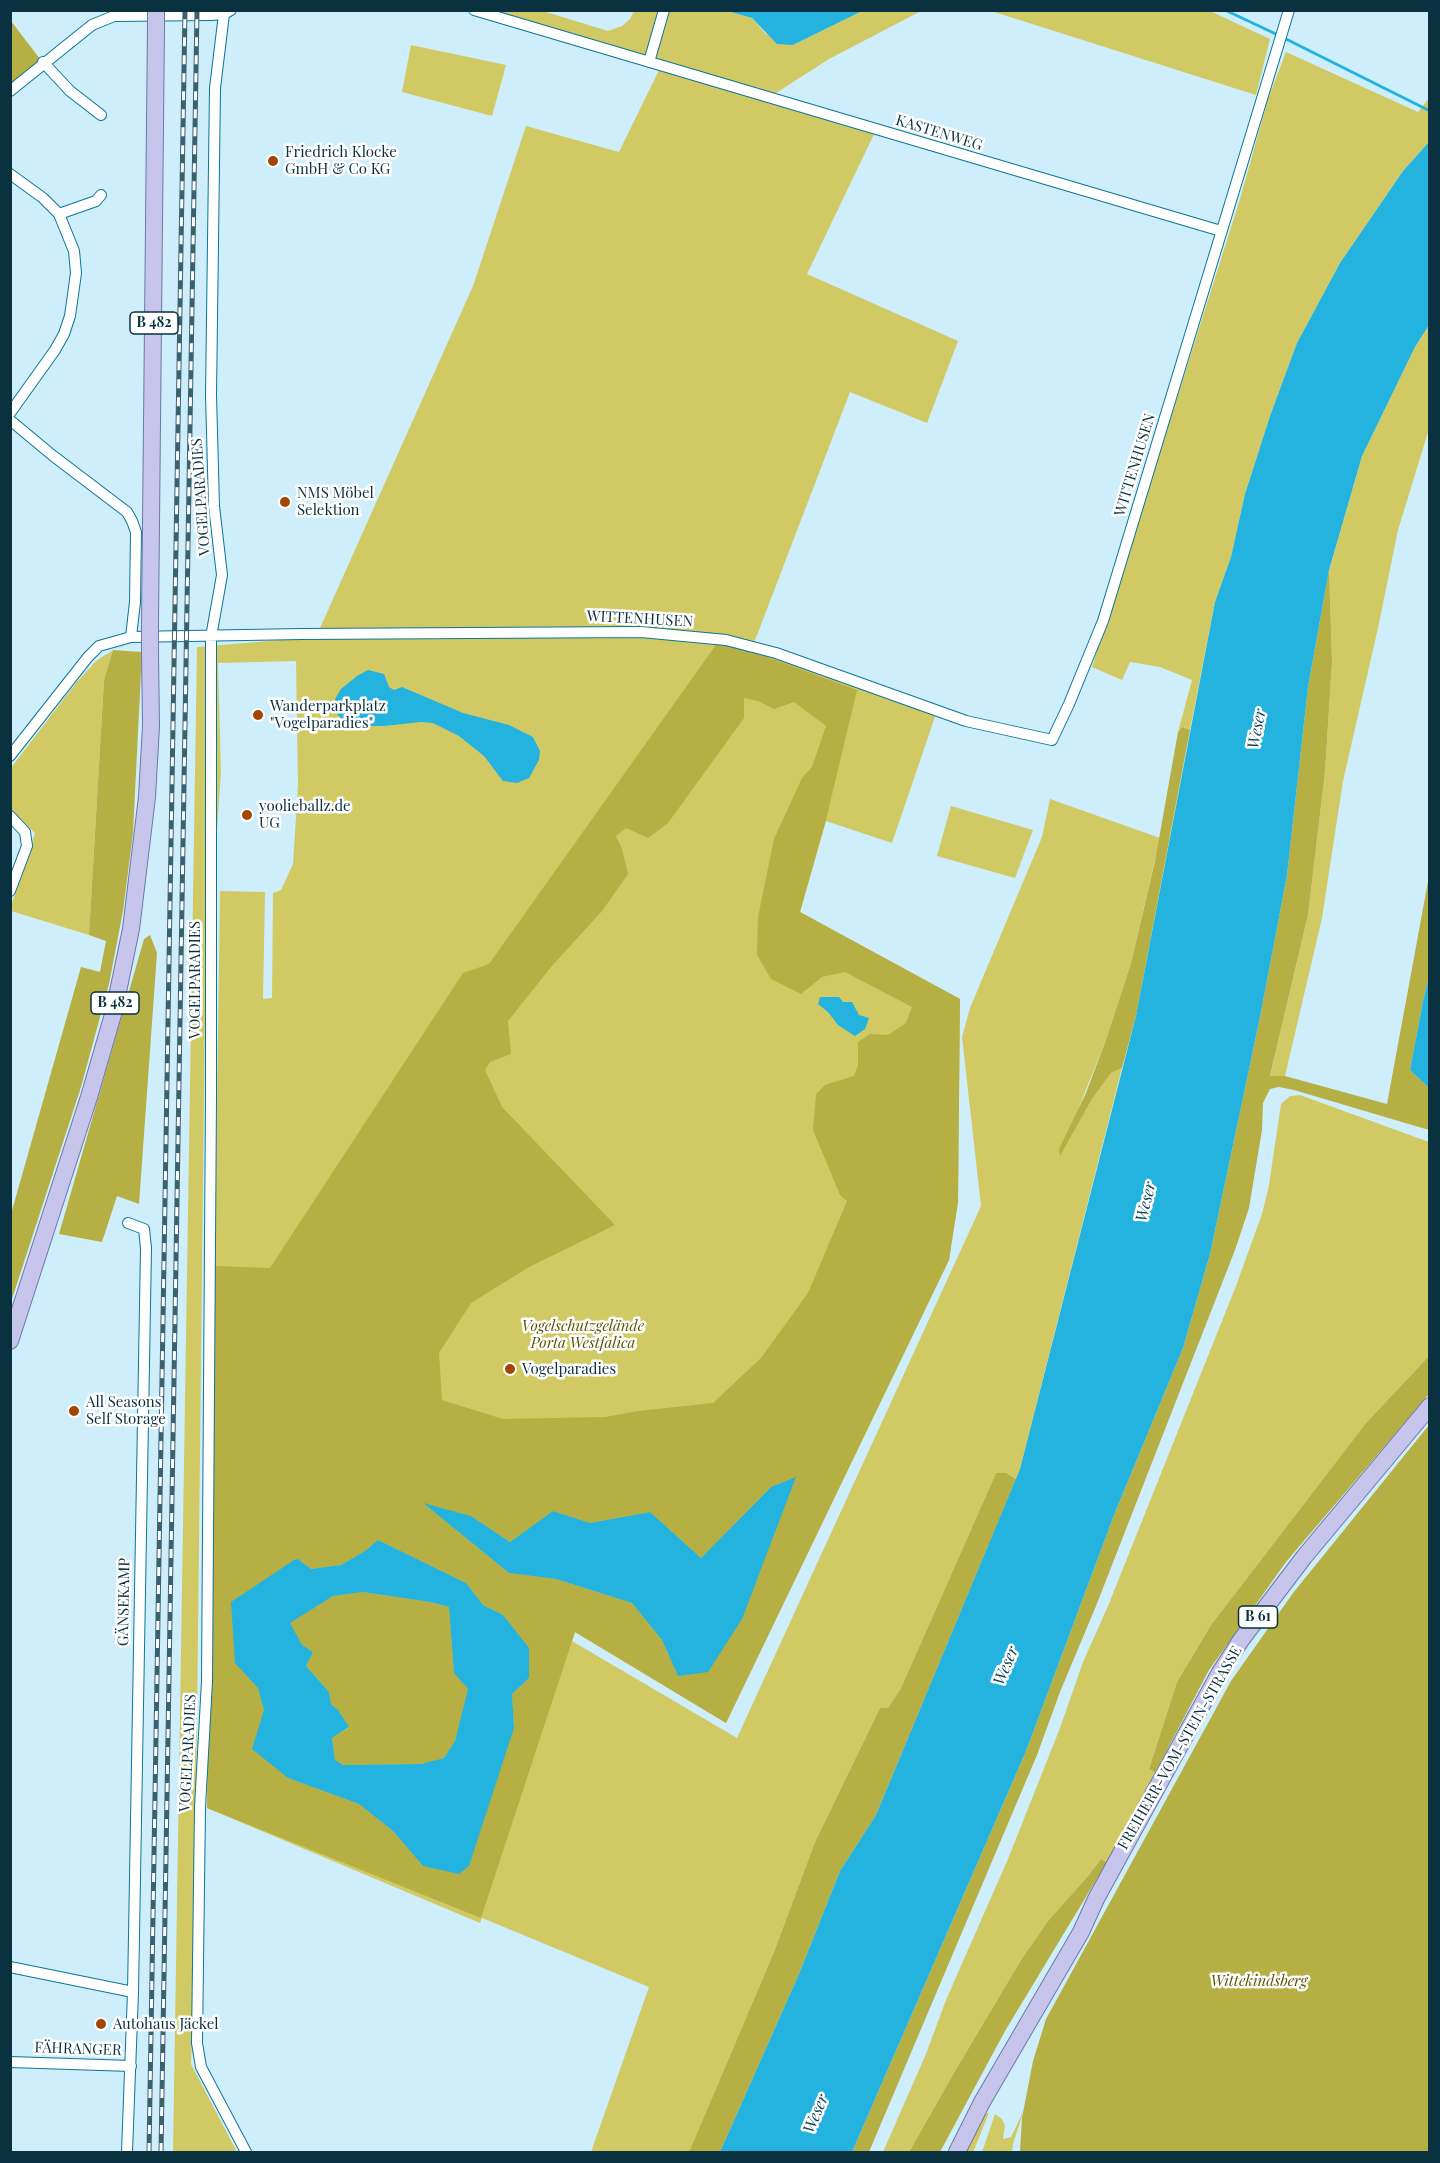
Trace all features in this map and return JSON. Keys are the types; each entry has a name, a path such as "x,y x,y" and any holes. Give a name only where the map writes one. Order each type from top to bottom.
{"main road":[{"name":"B 482","path":"10,1341 89,1097 114,1011 131,928 147,798 151,726 156,17"},
{"name":"FREIHERR-VOM-STEIN-STRASSE","path":"950,2152 1006,2046 1096,1899 1198,1711 1241,1640 1338,1515 1430,1406"},
{"name":"FREIHERR-VOM-STEIN-STRASSE","path":"957,2152 982,2102 1081,1932 1096,1899"}],"street":[{"name":"KASTENWEG","path":"474,10 1221,231"},
{"path":"649,62 664,10"},
{"name":"WITTENHUSEN","path":"10,756 99,646 131,638 561,631 641,632 726,640 776,653 966,721 1052,740 1103,621 1289,10"},
{"path":"10,91 43,62 92,25 114,16 227,12"},
{"name":"VOGELPARADIES","path":"227,12 216,82 211,395 214,506 222,575 211,637 211,1108 207,1681 200,1807 197,2043 201,2067 246,2152"},
{"path":"43,62 70,91 101,115"},
{"path":"10,174 43,198 59,214 74,251 76,273 70,316 55,350 10,413"},
{"path":"59,214 96,201 101,195"},
{"path":"10,420 127,512 132,521 136,532 135,602 131,638"},
{"path":"10,816 25,832 27,846 10,891"},
{"name":"GÄNSEKAMP","path":"128,1223 144,1229 146,1248 130,2066"},
{"path":"10,1967 133,1992"},
{"name":"FÄHRANGER","path":"10,2062 130,2066 127,2152"}],"green space":[{"path":"988,10 1210,11 1270,39 1256,95"},
{"name":"Vogelschutzgelände Porta Westfalica","path":"481,11 543,11 608,31 622,26 630,19 634,11 727,11 752,18 766,34 793,45 862,11 921,11 829,59 773,95 877,128 807,274 958,341 927,423 850,392 754,643 939,705 892,843 826,821 800,912 960,999 958,1202 949,1260 726,1723 575,1632 572,1641 737,1738 981,1206 962,1037 970,1008 1042,837 1050,799 1160,838 1131,963 1107,1037 1060,1155 1092,1099 1111,1073 1122,1068 1016,1479 1006,1473 996,1473 901,1688 888,1708 880,1708 815,1842 774,1952 689,2152 591,2152 649,1987 482,1918 480,1923 207,1808 220,891 265,892 263,999 272,998 273,893 281,890 293,864 298,785 296,661 218,663 221,772 205,1008 194,1989 191,2064 237,2152 173,2152 197,647 316,637 473,286 526,126 619,152 662,64"},
{"path":"11,21 43,63 11,88"},
{"path":"411,45 506,65 492,116 402,92"},
{"path":"1286,52 1418,112 1429,98 1429,142 1403,171 1340,263 1297,343 1245,494 1231,557 1215,602 1190,730 1184,727 1178,732 1192,680 1160,667 1130,662 1122,680 1092,667 1240,199 1268,99"},
{"path":"1429,325 1429,429 1398,530 1343,781 1322,918 1285,1076 1270,1077 1308,915 1325,772 1332,661 1329,570 1362,456 1415,347"},
{"path":"1329,570 1332,661 1325,772 1308,915 1270,1076 1285,1076 1387,1104 1429,876 1429,977 1410,1070 1429,1088 1429,1130 1294,1090 1279,1087 1270,1089 1263,1103 1262,1130 1249,1208 1235,1250 1096,1606 1060,1692 1037,1755 869,2152 852,2152 1026,1751 1114,1515 1183,1348 1210,1254 1260,1017 1287,875 1308,687"},
{"path":"718,642 751,651 857,690 826,820 800,912 960,999 958,1202 949,1260 726,1723 575,1632 481,1918 207,1808 214,1266 270,1268 463,973 489,964","holes":["744,698 758,701 774,709 794,702 826,726 812,767 802,778 774,839 758,917 757,955 771,979 801,994 822,977 845,972 912,1007 906,1023 888,1035 870,1034 858,1042 858,1066 854,1076 825,1085 816,1094 813,1130 840,1195 847,1201 808,1293 761,1358 713,1403 605,1417 503,1419 442,1400 439,1353 471,1303 529,1267 615,1225 502,1107 485,1070 490,1062 511,1054 508,1021 551,967 602,911 628,874 622,849 616,836 626,828 648,838 668,823 744,718","796,1478 678,1676 662,1640 632,1603 556,1579 509,1573 424,1504 471,1516 510,1542 553,1511 590,1523 650,1512 701,1558 771,1487","378,1540 466,1583 483,1605 503,1615 529,1678 512,1694 514,1728 423,1866 393,1831 359,1804 288,1778 258,1688 298,1559 311,1569 341,1565 365,1551"]},
{"path":"113,650 104,680 89,935 11,911 35,833 11,810 10,769 76,683 96,661"},
{"path":"113,650 142,652 133,833 123,911 109,984 81,1087 11,1302 11,1214 81,967 100,972 106,941 89,935 104,680"},
{"path":"1183,727 1190,730 1136,1016 1122,1068 1111,1073 1092,1099 1060,1156 1059,1149 1086,1093 1131,963 1155,861 1178,732"},
{"path":"951,806 1033,830 1015,878 937,856"},
{"path":"150,935 157,953 139,1204 117,1196 102,1242 59,1234 144,939"},
{"path":"1300,1095 1429,1142 1429,1356 1366,1423 1211,1625 1177,1682 1149,1769 1155,1773 1107,1862 1101,1859 1048,1921 1021,1960 909,2152 883,2152 1008,1859 1060,1728 1083,1662 1108,1606 1236,1286 1262,1214 1269,1185 1281,1104 1290,1096"},
{"path":"1429,1356 1429,1394 1286,1562 1209,1670 1155,1773 1149,1769 1177,1682 1211,1625 1366,1423"},
{"name":"Wittekindsberg","path":"1429,1425 1429,2152 1020,2152 1022,2118 1033,2061 1046,2019 1231,1681 1293,1593"},
{"path":"996,1473 1006,1473 1016,1479 876,1815 840,1871 799,1974 720,2152 689,2152 774,1952 815,1842 880,1708 888,1708 901,1688"},
{"path":"363,1592 449,1607 454,1672 468,1689 455,1741 444,1758 421,1764 343,1765 335,1760 332,1738 349,1728 338,1710 331,1704 329,1692 306,1666 313,1652 302,1645 289,1623 333,1596"},
{"path":"1101,1859 1107,1862 1005,2031 940,2152 909,2152 1021,1960 1048,1921"},
{"path":"1024,2110 1012,2152 982,2152 995,2114 1002,2119 1005,2126 1003,2139 1011,2137"},
{"path":"989,2113 974,2150 965,2152 984,2114"}],"water":[{"path":"727,11 862,11 793,45 777,44 752,18"},
{"name":"Weser","path":"1429,142 1429,325 1415,347 1362,456 1329,570 1308,687 1287,875 1260,1017 1210,1254 1183,1348 1114,1515 1026,1751 852,2152 720,2152 799,1974 840,1871 876,1815 1020,1469 1136,1016 1215,602 1231,557 1245,494 1270,416 1297,343 1340,263 1403,171"},
{"path":"368,670 384,674 389,687 394,690 402,687 463,713 509,725 533,737 540,751 539,760 529,778 517,783 503,781 484,756 459,736 433,723 357,726 341,718 337,714 335,699 341,689"},
{"path":"1429,977 1429,1088 1410,1070"},
{"path":"820,997 839,997 843,1002 852,1002 859,1015 869,1018 865,1029 855,1036 838,1025 818,1004"},
{"path":"796,1477 742,1619 708,1672 678,1676 662,1640 632,1603 556,1579 509,1573 423,1503 471,1516 510,1542 553,1511 590,1523 650,1512 701,1558 771,1487"},
{"path":"378,1540 466,1583 483,1605 503,1615 529,1648 529,1678 512,1694 514,1728 469,1866 459,1874 423,1866 393,1831 359,1804 288,1778 252,1749 264,1710 258,1688 235,1663 231,1602 294,1560 298,1559 311,1569 341,1565 365,1551","holes":["363,1592 449,1607 454,1673 468,1689 455,1741 444,1758 421,1764 343,1765 335,1760 332,1738 349,1727 338,1710 331,1704 329,1692 306,1666 313,1652 302,1645 290,1623 333,1596"]}],"waterway":[{"path":"1225,10 1278,35"},
{"path":"1284,38 1430,111"}],"railway":[{"path":"149,2152 185,10"},
{"path":"161,2152 197,10"}],"place":[{"name":"Friedrich Klocke GmbH & Co KG","path":"273,161"},
{"name":"NMS Möbel Selektion","path":"285,502"},
{"name":"Wanderparkplatz \"Vogelparadies\"","path":"258,715"},
{"name":"yoolieballz.de UG","path":"247,815"},
{"name":"Vogelparadies","path":"510,1369"},
{"name":"All Seasons Self Storage","path":"74,1411"},
{"name":"Autohaus Jäckel","path":"101,2024"}]}
